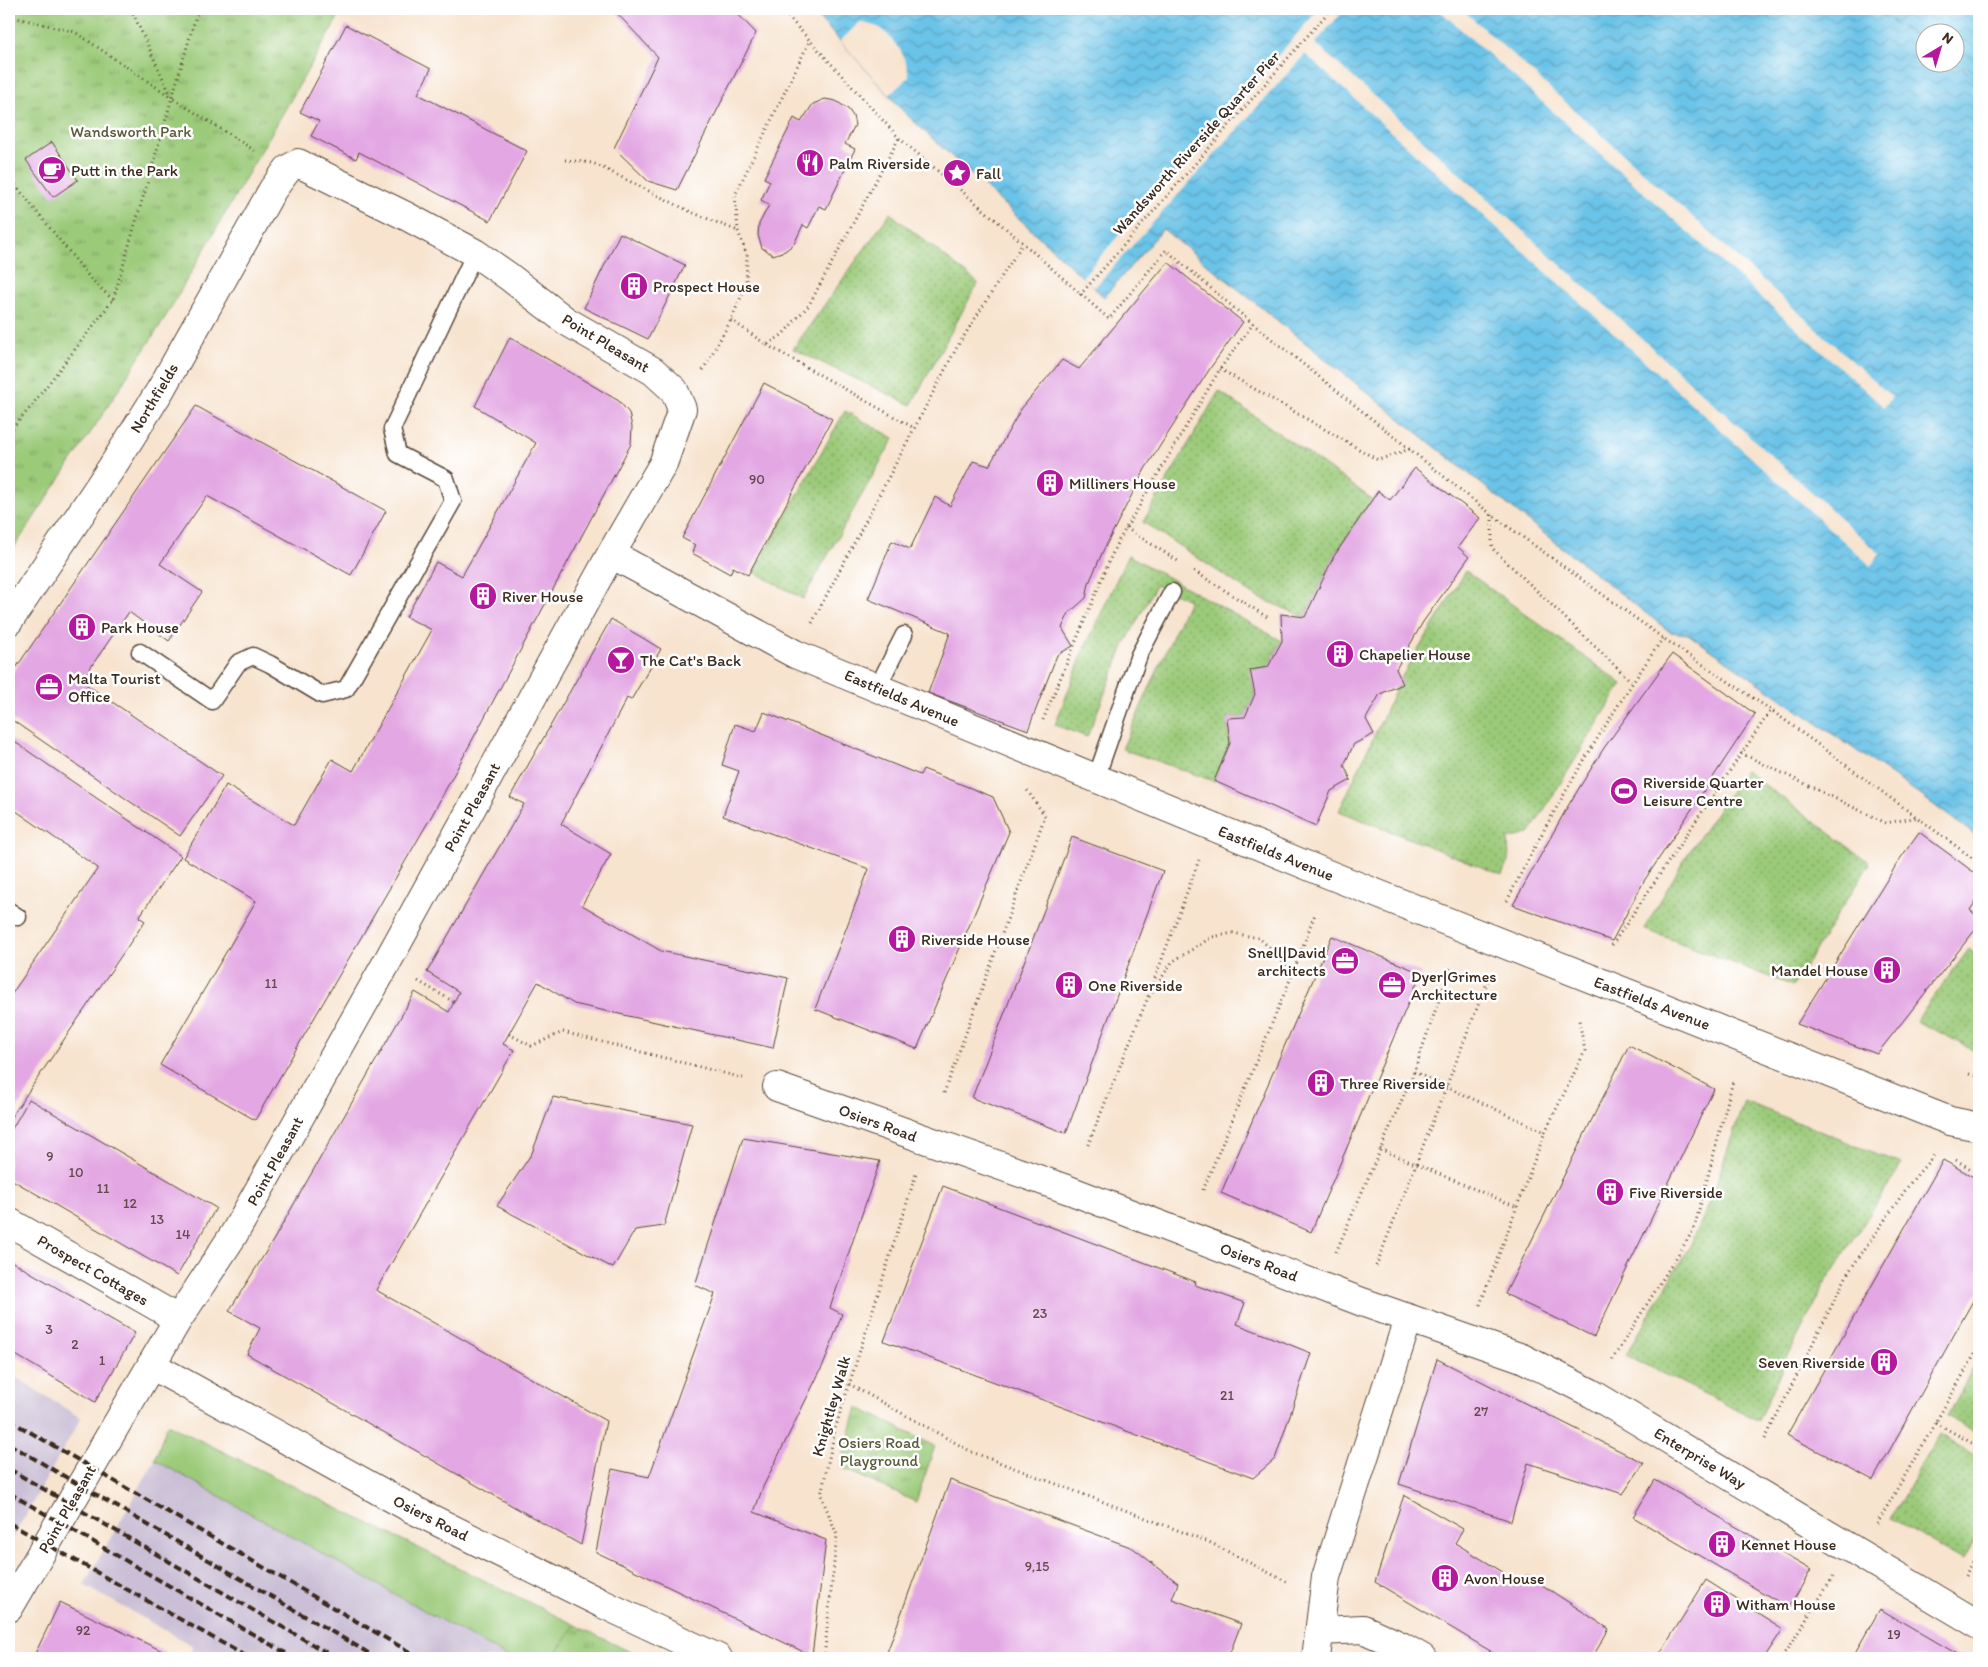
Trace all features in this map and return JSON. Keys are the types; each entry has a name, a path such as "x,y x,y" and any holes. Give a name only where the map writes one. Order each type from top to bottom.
{"street":[{"name":"Point Pleasant","path":"9,1608 177,1320 234,1234 386,964 610,554 663,464 682,409 674,390 653,371 566,321 475,253 406,216 298,163 288,169"},
{"name":"Northfields","path":"9,621 102,482 161,389 273,189 288,169"},
{"name":"Eastfields Avenue","path":"610,554 795,654 1502,944 1967,1124"},
{"name":"Osiers Road","path":"777,1087 1069,1190 1408,1319"},
{"name":"Prospect Cottages","path":"9,1222 163,1310 177,1320"},
{"name":"Enterprise Way","path":"1408,1319 1522,1358 1591,1392 1979,1625"},
{"path":"1316,1658 1326,1577 1408,1319"},
{"name":"Osiers Road","path":"151,1365 412,1508 603,1604 718,1658"},
{"path":"1320,1631 1363,1629 1401,1646 1422,1658"}],"lane":[{"path":"140,652 212,701 238,664 253,656 322,695 346,689 453,501 446,479 398,454 392,429 475,253"},
{"path":"1096,778 1139,656 1172,592"},
{"path":"877,688 904,635"}],"path":[{"path":"131,9 172,98"},
{"path":"9,432 113,300 198,9"},
{"path":"781,9 899,138 1109,319 1166,250 1253,324 1492,515 1663,638 1771,710 1979,863"},
{"name":"Wandsworth Riverside Quarter Pier","path":"1080,294 1331,9"},
{"path":"9,16 75,32 172,98 258,153 288,169"},
{"path":"682,409 731,320 746,285 747,254 738,231 735,195 810,40"},
{"path":"767,344 782,334 809,305 899,138"},
{"path":"565,160 593,163 690,212 738,231"},
{"path":"9,177 91,280 113,300"},
{"path":"795,654 957,346 1023,243"},
{"path":"731,320 767,344 914,428"},
{"path":"1041,724 1116,545 1220,368 1253,324"},
{"path":"1220,368 1378,460 1410,449"},
{"path":"1492,515 1492,548 1632,682"},
{"path":"1507,901 1537,840 1632,682 1663,638"},
{"path":"1612,945 1771,710"},
{"path":"1741,753 1886,823 1919,818"},
{"path":"944,1093 1045,816 1026,788"},
{"path":"1088,1145 1146,1002 1198,860"},
{"path":"1203,1190 1292,975 1315,914"},
{"path":"1146,1002 1172,962 1212,938 1233,933 1259,938 1276,953 1292,975"},
{"path":"1376,1266 1502,944"},
{"path":"386,964 454,1002"},
{"path":"1336,1252 1414,1072 1450,968"},
{"path":"1479,1306 1545,1132 1585,1051 1579,1020"},
{"path":"509,1034 531,1046 563,1032 777,1087"},
{"path":"1414,1072 1545,1132"},
{"path":"1969,1074 1979,1077"},
{"path":"1612,1360 1694,1229 1733,1081"},
{"path":"1380,1149 1517,1207"},
{"path":"1765,1439 1848,1272 1911,1182 1938,1150"},
{"path":"1955,1160 1979,1174"},
{"name":"Knightley Walk","path":"824,1658 837,1535 821,1495 836,1426 918,1166"},
{"path":"1875,1528 1979,1347"},
{"path":"849,1384 972,1452 1209,1542 1290,1584"},
{"path":"1936,1423 1979,1447"},
{"path":"1960,1583 1979,1551"},
{"path":"1782,1658 1836,1572"}],"shaded area":[{"path":"9,1373 81,1418 9,1544"},
{"path":"155,1460 509,1658 188,1658 193,1646 84,1585"}],"green space":[{"name":"Wandsworth Park","path":"9,9 343,9 166,316 9,555"},
{"path":"890,213 978,283 911,405 793,349"},
{"path":"1219,391 1372,499 1334,556 1305,617 1257,597 1143,522"},
{"path":"845,411 894,438 803,599 754,572"},
{"path":"1128,555 1282,641 1268,667 1250,670 1255,694 1245,717 1227,718 1230,743 1214,781 1122,749 1189,600 1156,585 1124,646 1087,737 1055,725 1084,650"},
{"path":"1466,571 1622,684 1529,834 1508,839 1509,859 1502,875 1339,811 1401,678"},
{"path":"1745,770 1870,863 1793,986 1644,929 1687,855"},
{"path":"1969,949 1979,956 1979,1052 1916,1021"},
{"path":"1744,1101 1902,1164 1824,1285 1785,1362 1759,1421 1626,1355 1691,1244 1710,1202"},
{"path":"1979,1358 1979,1435 1947,1417"},
{"name":"Osiers Road Playground","path":"857,1407 935,1446 916,1502 840,1467"},
{"path":"167,1424 575,1625 552,1658 509,1658 155,1460"},
{"path":"1939,1434 1979,1458 1979,1530 1963,1559 1891,1518"},
{"path":"575,1625 643,1658 552,1658"}],"water":[{"path":"811,9 1979,9 1979,838 1912,789 1688,634 1670,632 1163,229 1104,297 906,114"}],"pier":[{"path":"1319,9 1345,9 1315,43 1880,554 1871,566 1305,54 1094,288 1082,277"},
{"path":"1438,9 1462,9 1892,397 1884,407"},
{"path":"860,22 878,27 888,35 901,51 906,63 909,77 889,95 840,41"}],"building":[{"path":"613,9 733,9 756,33 677,190 648,181 614,148 658,57"},
{"path":"346,25 431,69 418,94 527,151 490,221 359,152 356,159 311,136 319,121 300,112"},
{"name":"Palm Riverside","path":"825,99 836,101 848,109 853,116 855,125 845,144 855,149 826,209 819,206 808,228 803,225 794,244 785,251 773,255 762,248 758,235 759,224 769,205 761,200 770,181 764,178 794,118 801,122 813,104"},
{"name":"Putt in the Park","path":"52,142 78,180 53,197 26,160"},
{"name":"Prospect House","path":"620,233 685,265 648,339 584,308"},
{"name":"Milliners House","path":"1168,262 1243,322 1211,367 1145,469 1103,551 1089,583 1086,598 1069,613 1062,628 1073,646 1057,655 1028,730 928,693 950,633 868,599 892,541 910,549 935,497 950,506 973,461 989,466 1021,409 1062,360 1079,369"},
{"path":"510,337 619,401 629,413 632,427 631,444 431,817 255,1120 160,1065 256,901 183,858 226,785 294,825 332,759 353,771 432,630 406,617 436,562 462,576 536,443 475,406"},
{"path":"764,383 832,419 748,575 733,567 730,574 692,553 695,545 682,538"},
{"name":"Park House","path":"196,406 386,511 351,575 207,496 160,564 202,592 169,641 129,612 81,681 222,776 180,836 9,718 9,678"},
{"name":"Chapelier House","path":"1415,468 1480,518 1458,547 1469,557 1423,622 1396,669 1403,684 1380,694 1366,719 1374,734 1354,744 1344,765 1351,780 1331,791 1316,826 1214,781 1230,743 1227,718 1245,717 1255,694 1250,670 1268,667 1282,641 1281,614 1305,617 1334,556 1378,491 1390,500"},
{"path":"611,619 661,649 631,700 627,698 561,824 611,854 582,905 661,951 788,978 773,1048 574,1004 538,982 503,1044 514,1050 376,1290 606,1421 581,1545 247,1354 260,1328 229,1311 274,1239 415,992 449,1012 459,992 427,972 524,804 510,797"},
{"path":"1672,654 1755,714 1644,881 1612,941 1513,905 1568,806 1604,748"},
{"name":"Riverside House","path":"764,712 920,775 923,769 993,797 1009,832 917,1049 815,1009 869,869 723,816 739,771 722,765 735,724 756,731"},
{"path":"9,738 181,856 139,917 145,921 9,1120 9,998 98,868 9,806"},
{"name":"Mandel House","path":"1919,832 1979,876 1979,897 1970,910 1979,918 1979,925 1877,1054 1797,1024 1900,859"},
{"name":"One Riverside","path":"1072,837 1163,871 1066,1133 972,1098"},
{"name":"Three Riverside","path":"1332,936 1421,973 1311,1232 1221,1193"},
{"name":"Five Riverside","path":"1629,1045 1714,1089 1594,1337 1505,1294"},
{"path":"553,1097 692,1124 664,1226 635,1230 613,1268 497,1206 532,1153"},
{"path":"29,1099 216,1208 177,1276 9,1178 9,1134"},
{"path":"743,1138 880,1161 830,1308 842,1314 825,1361 763,1487 754,1512 826,1540 812,1656 596,1552 612,1469 649,1477 715,1294 695,1285"},
{"name":"Seven Riverside","path":"1943,1160 1979,1180 1979,1290 1873,1480 1787,1435"},
{"path":"943,1186 1196,1282 1195,1285 1245,1303 1237,1324 1311,1353 1275,1459 1253,1478 884,1341"},
{"path":"9,1260 135,1333 95,1402 9,1351"},
{"path":"1437,1359 1644,1463 1623,1494 1528,1463 1511,1521 1399,1484"},
{"path":"950,1480 1133,1548 1178,1583 1172,1599 1241,1624 1228,1658 885,1658"},
{"name":"Kennet House","path":"1655,1480 1811,1570 1789,1608 1633,1517"},
{"name":"Avon House","path":"1404,1495 1463,1529 1455,1543 1521,1583 1527,1575 1609,1629 1592,1658 1502,1658 1375,1582"},
{"name":"Witham House","path":"1706,1580 1783,1629 1764,1658 1657,1658"},
{"path":"60,1602 177,1658 33,1658"},
{"path":"1880,1609 1964,1658 1852,1658"}],"ferry route":[{"path":"1873,9 1916,37"},
{"path":"1966,72 1979,82"}],"railway":[{"path":"9,1420 420,1658"},
{"path":"9,1444 377,1658"},
{"path":"9,1469 336,1658"},
{"path":"9,1493 294,1658"},
{"path":"9,1523 249,1658"}],"place":[{"name":"Palm Riverside","path":"810,163"},
{"name":"Putt in the Park","path":"52,170"},
{"name":"Fall","path":"957,173"},
{"name":"Prospect House","path":"634,286"},
{"name":"Milliners House","path":"1050,483"},
{"name":"River House","path":"483,596"},
{"name":"Park House","path":"82,627"},
{"name":"Chapelier House","path":"1340,654"},
{"name":"The Cat's Back","path":"621,660"},
{"name":"Malta Tourist Office","path":"49,687"},
{"name":"Riverside Quarter Leisure Centre","path":"1624,791"},
{"name":"Riverside House","path":"902,939"},
{"name":"Snell|David architects","path":"1345,961"},
{"name":"Mandel House","path":"1887,970"},
{"name":"One Riverside","path":"1069,985"},
{"name":"Dyer|Grimes Architecture","path":"1392,985"},
{"name":"Three Riverside","path":"1321,1083"},
{"name":"Five Riverside","path":"1610,1192"},
{"name":"Seven Riverside","path":"1884,1362"},
{"name":"Kennet House","path":"1722,1544"},
{"name":"Avon House","path":"1445,1578"},
{"name":"Witham House","path":"1717,1604"}]}
